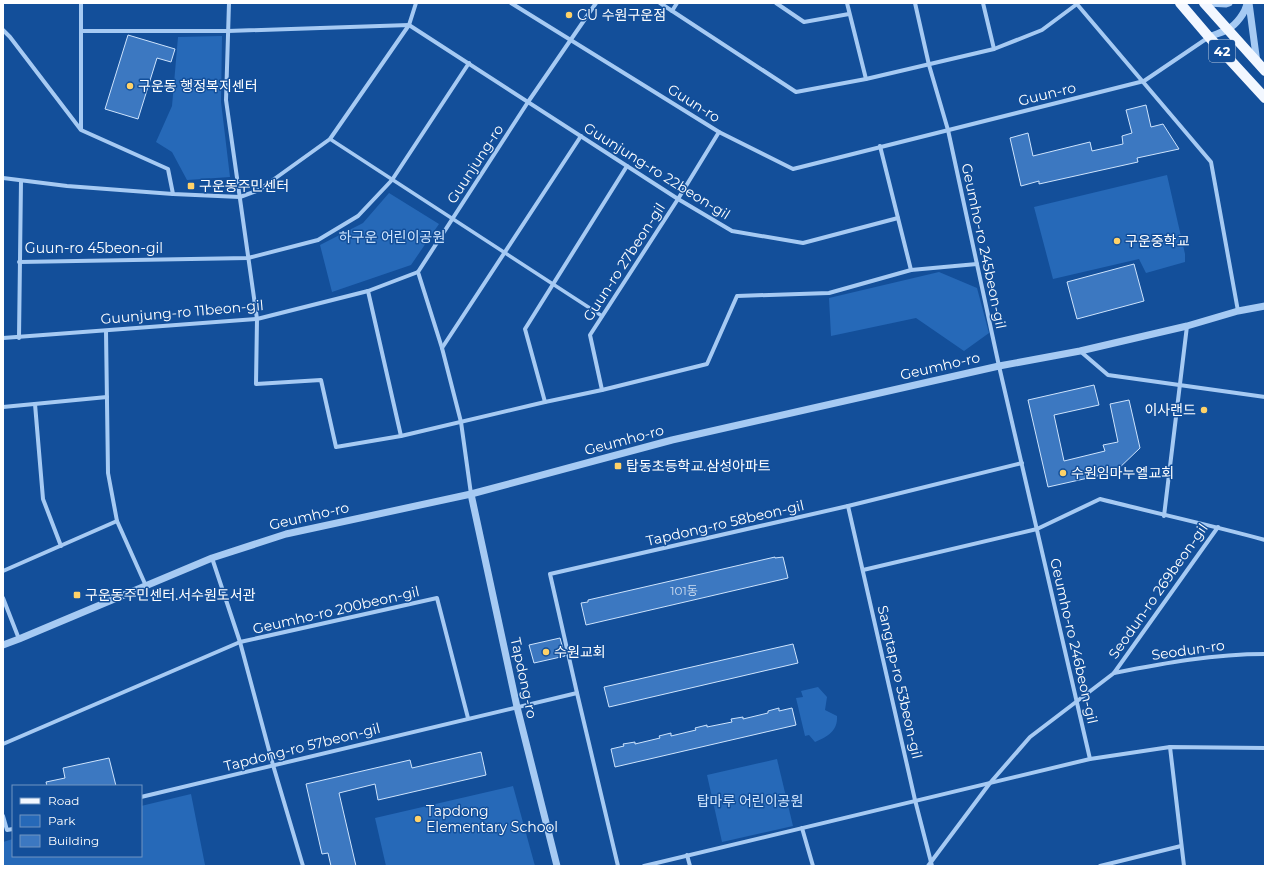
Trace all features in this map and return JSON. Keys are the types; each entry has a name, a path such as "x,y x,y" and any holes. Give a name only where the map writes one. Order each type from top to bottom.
{"main road":[{"name":"42","path":"1180,3 1265,98"},
{"path":"1204,3 1265,71"}],"street":[{"path":"81,3 81,130"},
{"path":"229,3 226,100 257,319 256,384 321,380 336,447 401,436 602,390 707,364 737,296 829,293 911,270 977,264"},
{"path":"3,178 21,181 173,194 240,197 259,190 330,139 409,24 416,3"},
{"name":"Guun-ro","path":"511,3 719,132 793,169 1144,81 1209,36"},
{"name":"Guunjung-ro","path":"418,272 528,102 596,3"},
{"path":"660,3 796,92 866,79 994,49 1042,30 1076,3 1144,81 1211,162 1238,311"},
{"path":"672,11 677,3"},
{"path":"776,3 804,22 850,14"},
{"path":"847,3 866,79"},
{"name":"Geumho-ro 245beon-gil","path":"915,3 929,64 948,130 999,366"},
{"path":"983,3 994,49"},
{"path":"1208,3 1229,3"},
{"path":"1209,36 1228,29 1239,19 1248,3"},
{"path":"1248,3 1257,63"},
{"path":"81,30 228,30 409,24"},
{"name":"Guunjung-ro 22beon-gil","path":"409,24 678,199 732,231 803,243 898,218"},
{"path":"3,30 10,37 81,130 168,169 173,194"},
{"name":"Guun-ro 45beon-gil","path":"21,181 20,262 248,258 318,240 358,216 392,180 469,63"},
{"name":"Guun-ro 27beon-gil","path":"602,390 590,335 678,199 719,132"},
{"path":"442,348 581,136"},
{"path":"330,139 602,316"},
{"path":"880,146 911,270"},
{"path":"545,402 525,329 627,166"},
{"path":"19,338 20,262"},
{"path":"418,272 442,348 461,422 471,494"},
{"name":"Guunjung-ro 11beon-gil","path":"3,338 257,319 368,291 418,272"},
{"path":"368,291 401,436"},
{"name":"Geumho-ro","path":"3,645 19,640 212,558 286,534 471,494 672,440 999,366 1080,351 1187,326 1238,311 1265,306"},
{"path":"863,570 1037,529 1100,499 1164,516 1181,386 1187,326"},
{"path":"106,331 108,473 117,521 146,586"},
{"path":"1080,351 1108,375 1265,397"},
{"name":"Geumho-ro 246beon-gil","path":"999,366 1090,759"},
{"path":"3,407 107,397"},
{"path":"36,404 43,499 61,546"},
{"name":"Tapdong-ro 58beon-gil","path":"618,866 550,574 848,506 1022,463"},
{"name":"Tapdong-ro","path":"471,494 517,707 557,866"},
{"name":"Sangtap-ro 53beon-gil","path":"848,506 930,865"},
{"name":"Seodun-ro 269beon-gil","path":"990,783 1030,737 1114,673 1218,527 1164,516"},
{"path":"3,571 117,521"},
{"path":"1218,527 1265,540"},
{"name":"Geumho-ro 200beon-gil","path":"212,558 240,642 273,765 303,866"},
{"path":"3,598 19,640"},
{"name":"Geumho-ro 200beon-gil","path":"3,744 240,642 436,598 468,718"},
{"name":"Seodun-ro","path":"1114,673 1177,660 1243,654 1265,654"},
{"path":"517,707 577,693"},
{"name":"Tapdong-ro 57beon-gil","path":"142,797 517,707"},
{"path":"1170,748 1180,846 1184,866"},
{"path":"644,866 1090,759 1170,748 1265,748"},
{"name":"Sangtap-ro 53beon-gil","path":"930,865 990,783"},
{"path":"3,816 8,830 12,829"},
{"path":"802,828 813,866"},
{"path":"1100,866 1180,846"},
{"path":"687,855 690,866"}],"green space":[{"path":"222,36 221,102 230,177 187,180 172,152 156,142 172,106 178,37"},
{"path":"1167,175 1185,254 1185,262 1146,273 1139,259 1053,279 1034,207"},
{"name":"하구운 어린이공원","path":"389,193 439,224 411,265 332,292 320,245 363,223"},
{"path":"939,272 977,288 989,333 964,351 916,318 831,336 829,298"},
{"path":"818,687 827,697 825,710 837,716 837,721 834,730 831,733 815,742 809,735 805,736 796,698 803,697 801,691"},
{"name":"탑마루 어린이공원","path":"777,759 793,826 722,842 707,775"},
{"path":"513,786 535,866 386,866 375,818"},
{"path":"191,794 205,865 3,866 3,842 12,839 12,857 142,857 142,806"}],"building":[{"name":"구운동 행정복지센터","path":"128,35 175,49 171,62 157,58 138,119 105,109"},
{"path":"1146,105 1151,127 1163,124 1179,149 1137,158 1138,162 1039,184 1039,181 1021,186 1010,138 1028,133 1033,156 1090,142 1092,151 1123,144 1122,136 1132,133 1126,110"},
{"path":"1134,264 1144,301 1077,319 1067,282"},
{"path":"1094,385 1099,405 1054,415 1064,461 1105,451 1103,445 1118,442 1110,404 1129,400 1140,448 1115,472 1048,487 1028,400"},
{"path":"775,557 783,557 788,578 586,625 581,603 588,602 588,600"},
{"path":"560,638 565,656 534,663 529,645"},
{"path":"793,644 798,663 609,707 604,687"},
{"path":"779,708 779,711 792,708 796,725 615,767 611,749 624,746 623,744 635,742 635,744 660,738 659,736 671,733 671,736 696,730 695,728 707,725 707,727 732,722 731,719 743,717 743,719 768,713 768,711"},
{"path":"481,752 486,775 378,800 375,784 339,793 356,866 331,866 328,853 322,854 306,784 410,760 412,768"},
{"path":"109,758 116,785 47,785 46,782 65,778 63,768"}],"place":[{"name":"CU 수원구운점","path":"569,15"},
{"name":"구운동 행정복지센터","path":"130,86"},
{"name":"구운동주민센터","path":"191,186"},
{"name":"구운중학교","path":"1117,241"},
{"name":"이사랜드","path":"1204,410"},
{"name":"탑동초등학교.삼성아파트","path":"618,466"},
{"name":"수원임마누엘교회","path":"1063,473"},
{"name":"구운동주민센터.서수원도서관","path":"77,595"},
{"name":"수원교회","path":"546,652"},
{"name":"Tapdong Elementary School","path":"418,819"}]}
